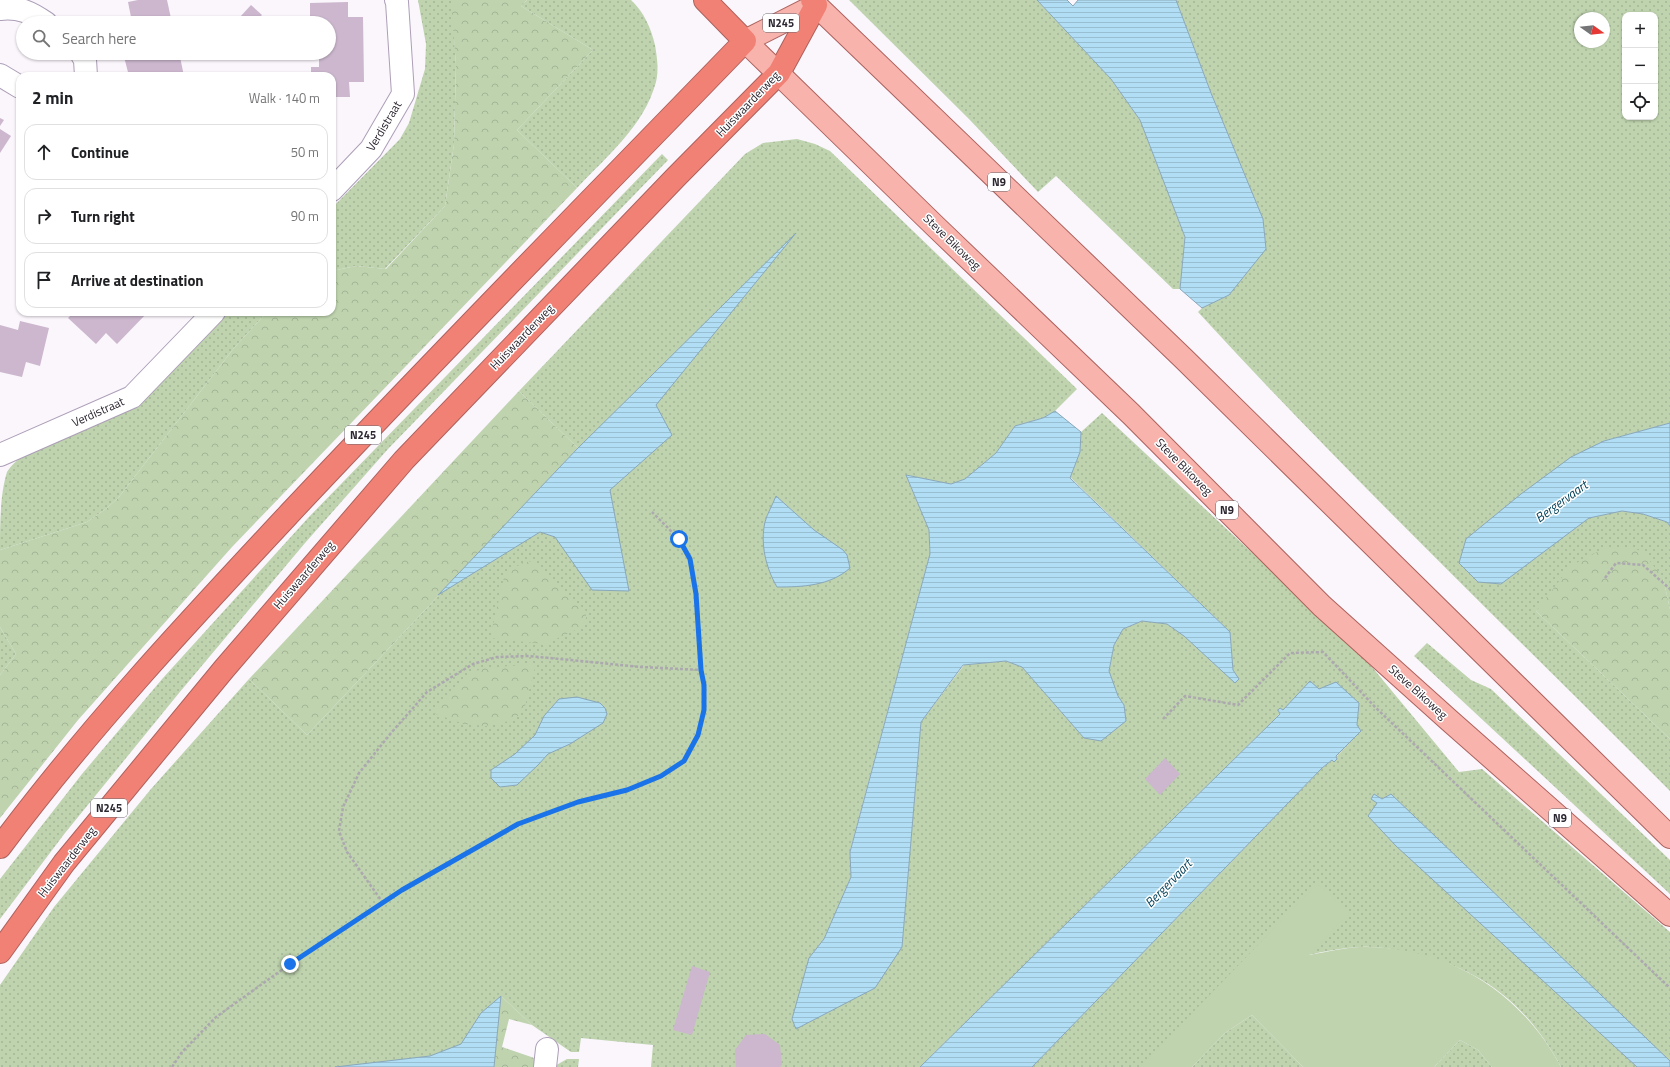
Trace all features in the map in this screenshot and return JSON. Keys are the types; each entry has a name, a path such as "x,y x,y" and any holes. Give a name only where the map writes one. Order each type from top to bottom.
{"highway":[{"name":"N9","path":"705,0 745,41"},
{"name":"Huiswaarderweg","path":"0,952 64,863 229,663 404,460 676,177 780,73 814,2"},
{"name":"N245","path":"0,846 36,798 170,641 360,438 745,41"}],"main road":[{"name":"N245","path":"745,41 814,2"},
{"name":"N9","path":"814,2 1183,358 1670,837"},
{"name":"N9","path":"745,41 780,73"},
{"name":"Steve Bikoweg","path":"780,73 935,226 1125,408 1322,606 1670,915"}],"street":[{"name":"Verdistraat","path":"336,186 371,149 403,94 396,0"},
{"path":"0,9 15,8 32,13 36,16"},
{"path":"85,60 86,72"},
{"path":"0,75 16,85"},
{"name":"Verdistraat","path":"0,455 132,397 210,316"}],"path":[{"path":"172,1067 182,1052 216,1016 290,964 402,890 518,824 578,802 627,790 661,776 684,761 698,735 704,710 704,685 701,670 696,594 690,559 679,539 652,512"},
{"path":"1605,578 1616,563 1643,565 1670,589"},
{"path":"1163,719 1186,696 1238,705 1290,653 1323,652 1376,708 1670,988"},
{"path":"383,903 347,852 339,831 343,807 359,774 391,733 428,692 473,664 497,657 528,656 640,667 701,670"}],"green space":[{"path":"418,0 451,0 456,65 454,144 445,206 385,269 356,266 336,270 336,204 400,139 409,123 425,69 426,44"},
{"path":"451,0 527,0 521,6 593,50 517,130 577,188 232,547 78,720 0,818 0,675 16,654 0,627 0,550 87,522 107,508 119,497 234,348 263,316 336,316 336,270 356,266 386,269 445,206 454,144 456,65"},
{"path":"527,0 631,0 643,15 649,26 655,45 657,59 656,82 643,113 623,140 577,188 517,130 593,50 521,6"},
{"path":"849,0 1037,0 1111,79 1140,120 1185,237 1180,289 1173,289 1056,176 1038,192 969,119"},
{"path":"1176,0 1670,0 1670,423 1604,441 1573,529 1589,518 1622,511 1643,514 1667,522 1670,526 1670,609 1663,578 1536,611 1670,739 1670,791 1372,495 1255,374 1198,312 1202,308 1229,295 1266,248 1263,219 1211,93"},
{"path":"797,139 815,144 830,151 1077,389 1055,411 1043,418 1015,426 996,453 965,479 951,484 906,475 929,530 930,554 850,851 851,877 824,939 809,958 902,947 921,722 964,665 1006,661 1022,667 1084,738 1124,705 1118,696 1109,672 1114,645 1123,629 1142,621 1167,624 1233,670 1230,632 1070,477 1080,452 1081,432 1102,413 1291,589 1372,667 1459,772 1482,769 1670,932 1670,1067 1561,1067 1548,1045 1517,1007 1500,992 1480,979 1459,968 1436,959 1379,947 1353,947 1308,955 1141,1067 1032,1067 1322,768 1337,758 1336,757 1361,731 1357,725 1359,703 1336,683 1283,711 1280,708 1278,710 1280,713 1273,721 920,1067 651,1067 653,1045 581,1038 579,1052 571,1052 532,1025 501,996 494,1067 0,1067 0,985 54,907 151,789 249,679 307,735 578,448 519,391 745,154 763,143"},
{"path":"662,154 668,160 388,449 305,543 179,693 65,833 0,919 0,879 82,774 163,678 308,518"},
{"path":"225,316 263,316 234,348 119,497 107,508 87,522 0,550 3,490 7,472 13,465 25,454 139,403"},
{"path":"519,391 578,448 307,735 249,679"},
{"path":"1607,548 1629,548 1642,551 1663,578 1670,609 1670,739 1536,611 1570,567 1588,556"},
{"path":"532,561 586,611 586,619 582,627 545,644 490,638 505,573 523,563"},
{"path":"0,627 16,654 0,675"},
{"path":"1427,643 1471,680 1491,689 1670,860 1670,894 1414,656"},
{"path":"536,664 524,710 513,720 486,726 464,724 433,713 473,672 485,668"},
{"path":"1317,884 1349,913 1309,955 1360,947 1392,949 1422,954 1451,964 1478,978 1503,996 1525,1016 1544,1040 1561,1067 1492,1067 1478,1050 1460,1040 1434,1067 1303,1067 1252,1015 1225,1033 1192,1067 1140,1067"},
{"path":"501,996 532,1025 509,1019 502,1047 540,1060 536,1067 494,1067"},
{"path":"1252,1015 1303,1067 1192,1067 1225,1033"},
{"path":"1460,1040 1478,1050 1492,1067 1434,1067"},
{"path":"567,1059 579,1059 578,1067 553,1067"}],"water":[{"path":"1037,0 1067,0 1073,6 1078,0 1176,0 1211,93 1263,219 1266,249 1229,295 1202,308 1180,289 1185,237 1140,120 1111,79"},
{"path":"796,233 656,405 672,435 610,490 629,591 592,590 555,537 540,532 438,595 578,448"},
{"path":"1055,411 1081,432 1080,452 1070,478 1230,632 1233,670 1239,679 1235,683 1184,636 1167,624 1142,621 1123,629 1114,645 1109,671 1118,696 1124,705 1126,721 1101,741 1084,738 1022,667 1006,661 963,665 921,722 902,947 875,988 796,1029 792,1019 809,958 824,939 851,877 850,852 930,554 929,530 906,475 951,484 965,479 996,453 1015,426 1043,418"},
{"name":"Bergervaart","path":"1670,423 1670,526 1667,522 1643,514 1622,511 1589,518 1501,584 1478,582 1459,563 1466,539 1521,494 1571,457 1604,441"},
{"path":"776,496 814,530 843,550 847,555 850,568 834,579 825,582 806,586 777,587 767,564 763,539 765,522"},
{"name":"Bergervaart","path":"1310,681 1319,689 1336,682 1359,703 1357,725 1361,731 1336,756 1337,759 1334,762 1332,760 1322,768 1032,1067 920,1067 1273,721 1280,714 1278,710 1280,708 1283,710"},
{"path":"577,697 600,703 605,708 607,714 603,723 570,744 548,754 517,785 500,787 491,778 491,770 515,754 535,735 544,716 559,699"},
{"path":"1374,794 1382,799 1391,794 1670,1061 1670,1067 1637,1067 1396,846 1368,816 1377,803 1371,799"},
{"path":"501,996 494,1067 335,1067 430,1056 461,1044 481,1013"}],"building":[{"path":"138,0 167,0 170,16 131,16 128,2"},
{"path":"348,2 348,17 363,17 364,82 349,82 350,97 336,97 336,72 311,72 311,67 319,67 319,60 336,60 336,16 310,16 310,3"},
{"path":"251,5 262,15 261,16 241,16"},
{"path":"125,60 181,60 183,72 128,72"},
{"path":"0,118 4,120 0,126"},
{"path":"0,129 11,136 0,153"},
{"path":"70,316 144,316 117,344 106,333 96,344 68,318"},
{"path":"20,321 49,328 40,366 26,362 22,377 0,372 0,325 18,330"},
{"path":"1165,758 1180,774 1160,795 1145,779"},
{"path":"692,966 710,972 692,1035 673,1030"},
{"path":"765,1034 780,1045 782,1065 780,1067 736,1067 735,1050 746,1035"}],"route":[{"path":"290,964 402,890 518,824 578,802 627,790 661,776 684,761 698,735 704,710 704,685 701,670 696,594 690,559 679,539"}]}
